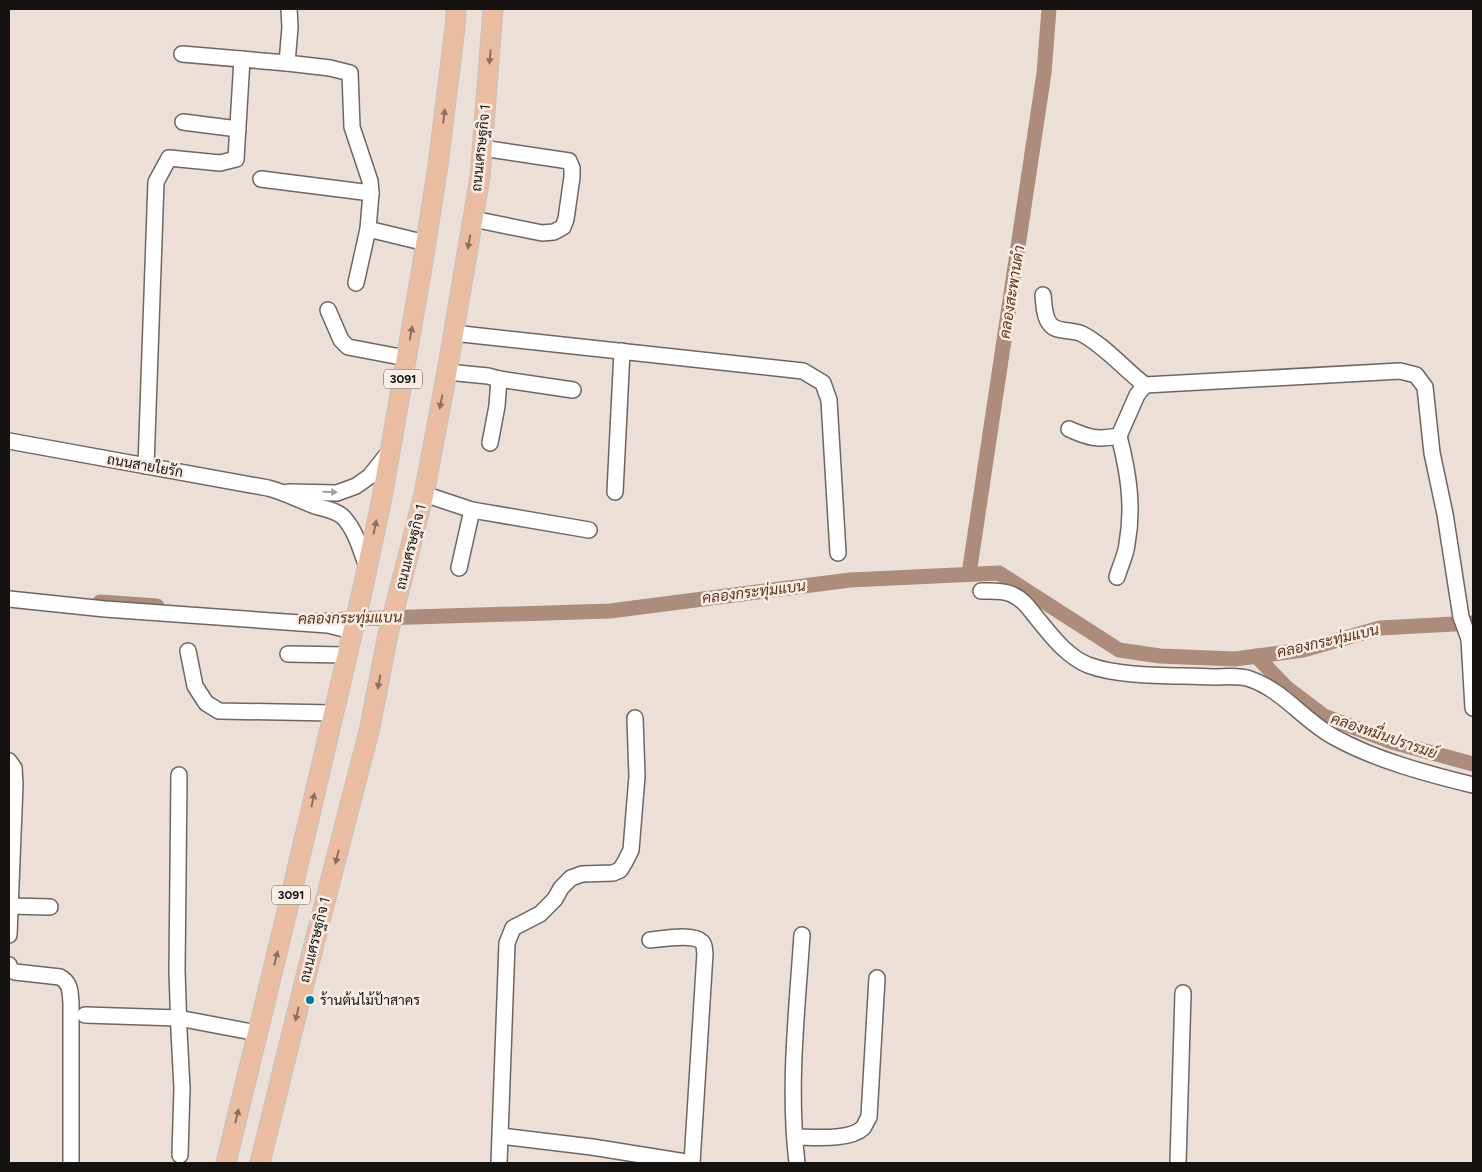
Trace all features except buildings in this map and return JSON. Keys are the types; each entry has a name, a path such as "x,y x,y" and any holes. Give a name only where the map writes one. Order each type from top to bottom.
{"main road":[{"name":"3091","path":"226,1163 293,887 382,498 426,243 454,38 456,9"},
{"name":"ถนนเศรษฐกิจ 1","path":"260,1163 370,727 388,634 424,494 480,177 493,9"}],"street":[{"path":"287,63 290,27 289,9"},
{"path":"182,54 287,63 330,68 350,73 352,127 370,181 371,193 368,229 356,282"},
{"path":"146,466 156,182 168,158 220,162 236,159 242,59"},
{"path":"183,122 238,129"},
{"path":"473,219 542,233 554,232 562,227 566,219 572,177 572,168 569,161 482,148"},
{"path":"261,179 371,193"},
{"path":"368,229 426,243"},
{"path":"1043,295 1046,316 1053,328 1081,333 1145,385 1400,371 1416,375 1425,387 1432,453 1447,523 1461,617 1470,638 1473,708"},
{"path":"328,310 341,340 348,346 406,358"},
{"path":"453,333 803,371 823,382 830,400 838,553"},
{"path":"615,492 622,351"},
{"path":"447,372 488,376 573,390"},
{"path":"490,443 497,406 499,379"},
{"path":"1117,577 1127,545 1130,520 1127,467 1119,436 1137,395 1145,385"},
{"path":"1069,430 1087,438 1119,436"},
{"name":"ถนนสายใยรัก","path":"9,441 282,492 316,506 332,510 343,517 354,532 366,567"},
{"name":"ถนนสายใยรัก","path":"282,492 338,492 356,486 370,476 390,452"},
{"path":"424,494 472,510 589,530"},
{"path":"459,568 472,510"},
{"path":"981,591 1011,594 1025,603 1067,652 1088,664 1114,671 1143,674 1248,678 1270,688 1333,737 1380,758 1473,785"},
{"path":"9,599 105,609 353,628"},
{"path":"188,651 195,686 206,703 219,711 333,714"},
{"path":"288,654 346,655"},
{"path":"499,1163 507,943 512,928 540,914 555,900 561,888 571,878 582,874 613,873 620,870 632,850 636,785 635,718"},
{"path":"9,761 14,768 15,784 9,935"},
{"path":"179,776 177,961 182,1088 180,1155"},
{"path":"10,906 50,907"},
{"path":"797,1163 792,1075 802,935"},
{"path":"501,1136 583,1146 693,1163 704,944 700,940 690,937 650,940"},
{"path":"9,965 10,969 16,972 60,977 66,981 70,989 72,1003 71,1163"},
{"path":"795,1137 837,1137 852,1133 862,1128 869,1117 877,978"},
{"path":"1178,1163 1183,993"},
{"path":"85,1014 178,1018 257,1033"}],"waterway":[{"name":"คลองสะพานดำ","path":"969,574 1044,73 1049,9"},
{"name":"คลองกระทุ่มแบน","path":"317,620 610,611 850,580 999,573 1119,650 1160,656 1235,659 1303,650 1380,628 1473,623"},
{"name":"คลองกระทุ่มแบน","path":"100,602 157,606"},
{"name":"คลองหมื่นปรารมย์","path":"1256,656 1287,688 1324,716 1392,742 1473,764"}],"place":[{"name":"ร้านต้นไม้ป้าสาคร","path":"310,1000"}]}
